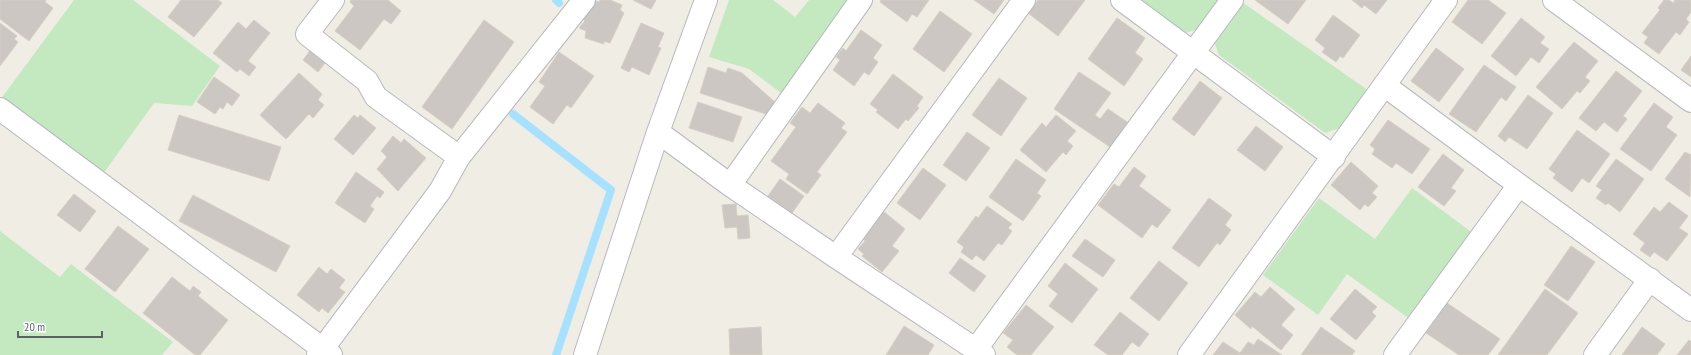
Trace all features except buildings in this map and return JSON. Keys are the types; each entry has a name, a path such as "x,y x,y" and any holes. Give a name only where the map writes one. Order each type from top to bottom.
{"street":[{"path":"333,0 307,34 368,81 376,97 459,157"},
{"path":"0,108 324,353 440,191 459,157 584,0"},
{"path":"585,355 658,132 706,0"},
{"path":"730,185 861,0"},
{"path":"836,258 1024,0"},
{"path":"1122,0 1334,157"},
{"path":"658,132 730,185 836,258 980,352 1232,0"},
{"path":"1189,355 1334,157 1446,0"},
{"path":"1554,0 1691,101"},
{"path":"1384,85 1691,310"},
{"path":"1395,355 1519,185"},
{"path":"1595,355 1650,279"}],"green space":[{"path":"74,0 133,0 220,66 192,106 154,103 103,174 0,100"},
{"path":"729,0 773,0 795,17 809,0 852,0 785,96 749,69 709,57"},
{"path":"1139,0 1222,0 1200,29 1184,33"},
{"path":"1242,2 1369,91 1343,127 1325,133 1219,55 1213,38"},
{"path":"1412,188 1474,234 1411,320 1347,274 1318,315 1263,275 1319,198 1375,239"},
{"path":"0,231 60,277 71,264 173,342 162,355 0,355"}],"waterway":[{"path":"556,0 559,3"},
{"path":"513,114 611,190 556,355"}]}
